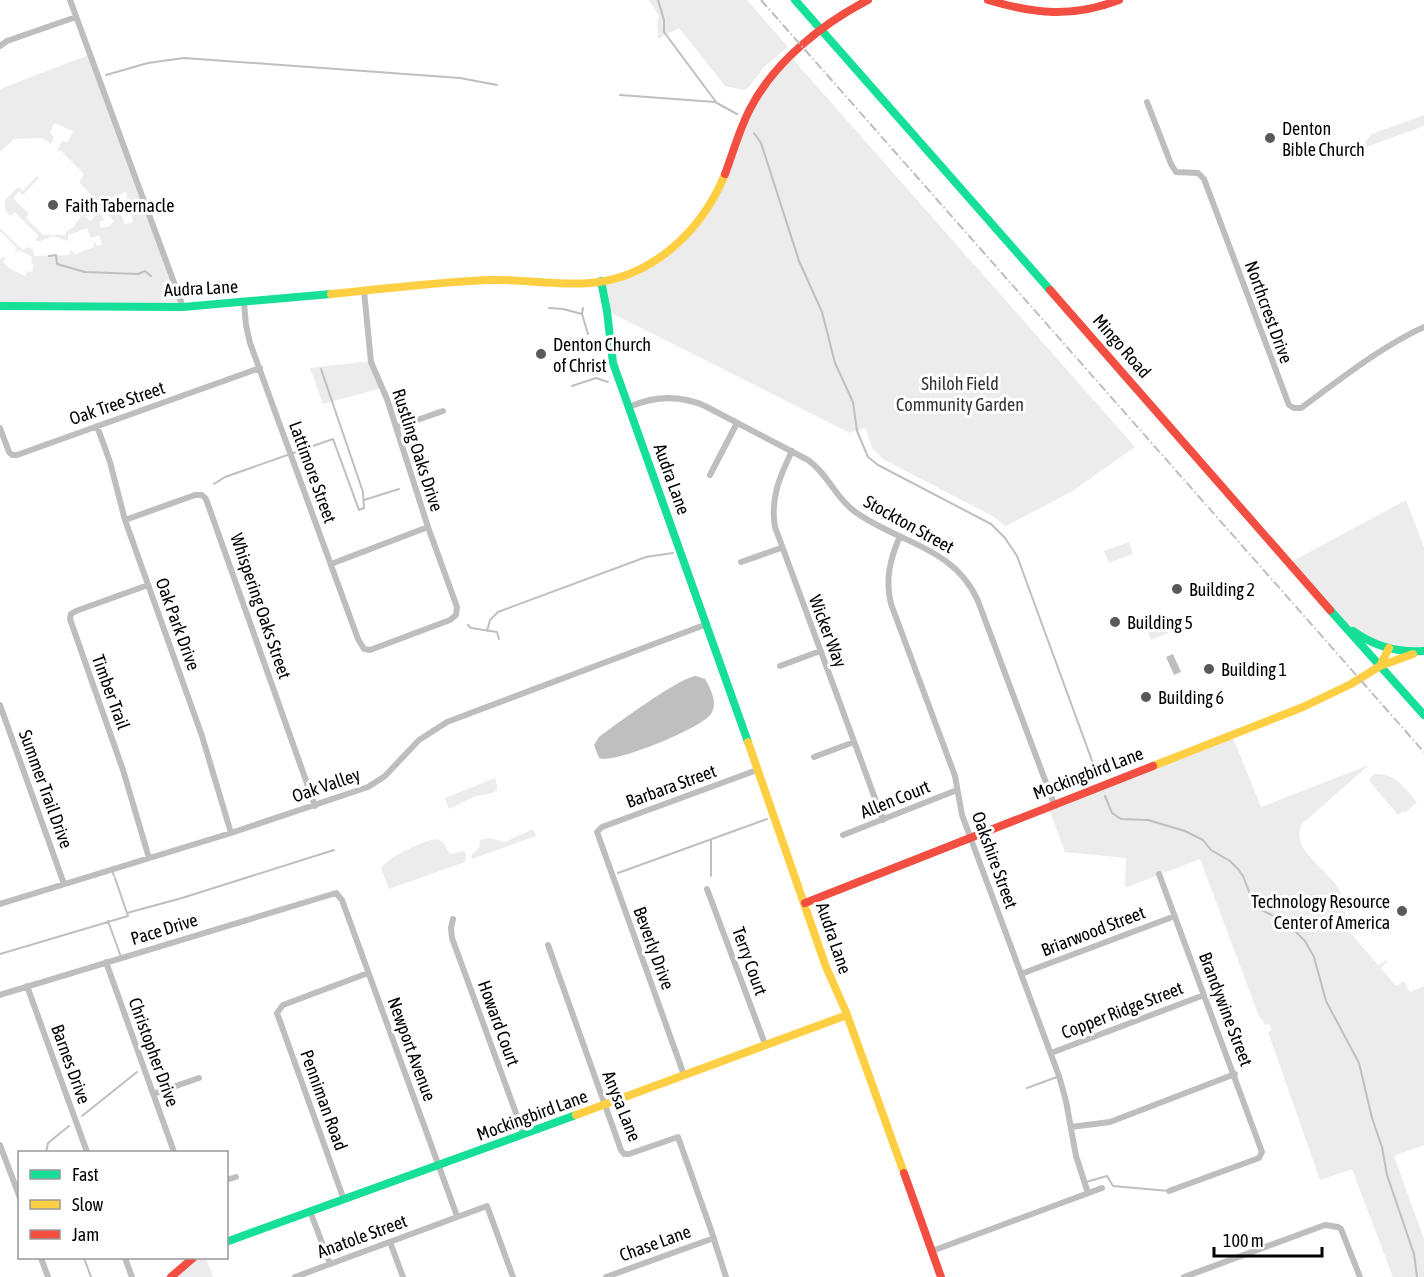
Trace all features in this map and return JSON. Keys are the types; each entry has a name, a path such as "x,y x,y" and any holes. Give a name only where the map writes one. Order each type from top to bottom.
{"street":[{"path":"70,0 183,307"},
{"name":"Mingo Road","path":"795,0 1424,715"},
{"path":"600,281 618,277 651,263 693,230 719,191 754,103 777,70 848,9 868,0"},
{"path":"988,0 1038,13 1061,13 1099,7 1119,0"},
{"path":"0,46 7,41 76,17"},
{"name":"Northcrest Drive","path":"1147,102 1176,172 1198,173 1204,179 1289,405 1301,408 1387,348 1424,327"},
{"name":"Audra Lane","path":"0,306 183,307 484,280 573,283 600,281 607,311 611,357 826,967 847,1015 941,1277"},
{"name":"Rustling Oaks Drive","path":"364,291 371,362 397,427 428,527 457,604 456,615 450,620 373,649 364,649"},
{"name":"Lattimore Street","path":"244,303 247,331 330,564 358,639 364,649"},
{"name":"Oak Tree Street","path":"0,428 8,450 15,455 260,368"},
{"name":"Stockton Street","path":"628,406 658,398 678,398 699,404 737,423 818,467 844,503 853,511 945,559 965,577 972,588 1054,804"},
{"path":"397,427 443,411"},
{"path":"710,475 737,423"},
{"name":"Oak Park Drive","path":"97,426 110,462 125,520 197,721 231,833"},
{"name":"Wicker Way","path":"792,451 780,478 773,503 775,527 883,820"},
{"name":"Whispering Oaks Street","path":"125,520 195,495 202,495 206,499 315,806"},
{"path":"330,564 428,527"},
{"name":"Oakshire Street","path":"900,536 890,564 888,586 890,601 953,770 961,811 970,838 1051,1053 1064,1092 1076,1156 1088,1193"},
{"path":"741,562 781,548"},
{"name":"Timber Trail","path":"148,585 76,611 71,614 70,619 123,772 149,858"},
{"path":"1339,619 1360,637 1389,648 1424,652"},
{"name":"Oak Valley","path":"0,904 231,833 368,787 390,772 413,745 447,722 707,624"},
{"path":"1380,666 1389,648"},
{"path":"780,666 820,651"},
{"name":"Mockingbird Lane","path":"805,903 1303,707 1351,684 1380,666 1424,652"},
{"name":"Summer Trail Drive","path":"0,705 64,884"},
{"path":"814,758 854,742"},
{"name":"Barbara Street","path":"597,832 602,827 758,770"},
{"name":"Allen Court","path":"843,835 957,790"},
{"name":"Beverly Drive","path":"597,832 684,1075"},
{"name":"Brandywine Street","path":"1160,874 1262,1148 1262,1154 1258,1158 1169,1191"},
{"name":"Terry Court","path":"707,889 765,1044"},
{"name":"Pace Drive","path":"0,995 336,894"},
{"name":"Newport Avenue","path":"336,894 342,900 458,1216"},
{"name":"Briarwood Street","path":"1022,974 1175,916"},
{"name":"Howard Court","path":"453,919 452,938 524,1135"},
{"name":"Anysa Lane","path":"548,945 619,1147 624,1154 632,1154 678,1137 726,1277"},
{"name":"Christopher Drive","path":"106,962 174,1151"},
{"name":"Penniman Road","path":"344,1200 278,1018 278,1010 283,1005 369,973"},
{"name":"Barnes Drive","path":"27,986 87,1151"},
{"name":"Copper Ridge Street","path":"1051,1053 1204,995"},
{"name":"Mockingbird Lane","path":"228,1241 604,1106 847,1015"},
{"path":"1071,1127 1110,1122 1235,1074"},
{"path":"153,1094 199,1078"},
{"path":"0,1145 18,1193"},
{"path":"228,1179 236,1177"},
{"path":"932,1251 1102,1188"},
{"name":"Anatole Street","path":"295,1277 487,1206 513,1277"},
{"path":"310,1212 330,1264"},
{"path":"1184,1277 1323,1225 1341,1229 1360,1277"},
{"name":"Chase Lane","path":"606,1277 619,1275 714,1238"},
{"path":"390,1242 403,1277"},
{"path":"42,1259 48,1277"},
{"path":"126,1259 132,1277"},
{"path":"171,1277 191,1259"}],"green space":[{"path":"649,0 747,0 788,47 764,67 748,88 743,90 725,86 679,28 658,39 659,16"},
{"path":"91,54 183,307 0,306 0,259 6,256 3,262 9,268 25,276 28,271 32,272 34,265 31,262 32,257 19,250 14,253 17,248 0,231 0,228 23,250 28,247 33,250 34,256 69,255 71,250 75,254 94,247 94,241 97,246 102,244 99,235 91,238 87,228 68,235 68,241 53,236 35,241 38,235 15,212 10,216 5,210 5,200 18,187 23,191 37,176 39,178 23,195 19,191 13,198 29,214 26,218 43,235 66,235 66,232 75,226 81,217 78,214 80,211 90,221 97,214 101,214 104,220 99,222 101,228 110,226 114,221 80,183 84,174 60,150 56,152 62,141 68,142 73,131 54,123 50,133 54,137 51,144 42,138 14,139 0,152 0,89","holes":["126,192 133,222 125,224 112,197"]},
{"name":"Shiloh Field Community Garden","path":"791,57 1135,447 1071,492 1006,526 994,517 883,459 873,449 865,428 850,433 607,311 601,281 651,263 704,215 747,115"},
{"path":"1424,115 1424,126 1366,147 1365,142 1372,134"},
{"path":"371,361 382,388 323,404 310,368"},
{"path":"1406,500 1424,547 1424,651 1410,652 1354,632 1289,563"},
{"path":"1129,542 1133,554 1109,563 1104,551"},
{"path":"1162,617 1168,633 1151,640 1145,624"},
{"path":"1232,735 1261,807 1369,765 1303,823 1300,841 1311,858 1334,882 1341,893 1346,918 1342,923 1378,965 1387,960 1381,968 1396,986 1404,981 1410,992 1424,986 1424,1145 1394,1156 1424,1239 1424,1277 1393,1277 1352,1169 1320,1180 1268,1032 1272,1030 1269,1024 1265,1025 1260,1019 1200,859 1125,888 1126,858 1065,852 1048,806"},
{"path":"1375,774 1394,779 1417,802 1405,813 1403,811 1398,815 1370,782 1370,777"},
{"path":"495,778 497,790 493,793 476,796 449,809 445,798"},
{"path":"533,829 536,836 472,859 471,856 479,848 480,840 490,838 505,842"},
{"path":"436,839 443,842 450,854 464,851 465,862 389,889 381,868 406,850"},
{"path":"192,1259 206,1259 213,1277 171,1277"}],"shaded area":[{"path":"1173,654 1181,672 1174,675 1166,657"},
{"path":"696,676 705,679 714,701 711,714 704,720 675,736 638,751 607,759 599,758 594,745 599,737 676,684"}],"waterway":[{"path":"658,0 664,20 664,32 716,102"},
{"path":"106,75 148,63 184,58 460,78 497,85"},
{"path":"620,95 715,102 737,114"},
{"path":"754,133 761,143 799,261 822,312 835,363 853,402 857,431 868,457 878,465 991,524 1005,538 1017,556 1098,777"},
{"path":"49,256 56,255 57,264 85,272 138,274 145,271 151,276"},
{"path":"549,308 582,314"},
{"path":"583,308 582,314 588,334"},
{"path":"214,484 225,477 333,439 359,510 364,508 363,492 321,369"},
{"path":"572,386 596,378 608,382"},
{"path":"364,500 399,489"},
{"path":"487,631 490,620 498,612 646,557 673,553"},
{"path":"468,625 471,628 497,632 499,639"},
{"path":"1105,796 1112,813 1121,819 1148,820 1185,831 1203,840 1211,850 1230,861 1238,869 1255,907 1286,922 1305,941 1314,957 1326,1001 1359,1063 1372,1118 1382,1147 1387,1175 1414,1254 1417,1277"},
{"path":"618,873 767,819"},
{"path":"711,840 711,876"},
{"path":"127,913 334,850"},
{"path":"112,870 114,876"},
{"path":"0,954 128,916 115,878"},
{"path":"108,921 121,957"},
{"path":"82,1116 137,1072"},
{"path":"1027,1088 1057,1077"},
{"path":"46,1151 48,1143 69,1126"},
{"path":"1086,1182 1107,1176 1113,1186 1169,1191"},
{"path":"84,1259 91,1277"}],"railway":[{"path":"761,0 1424,752"}],"traffic: fast":[{"path":"795,0 1050,290"},
{"path":"601,281 613,363 748,742"},
{"path":"0,306 183,307 331,294"},
{"path":"1330,610 1424,715"},
{"path":"1353,631 1369,641 1387,647 1405,651 1424,651"},
{"path":"228,1241 576,1115"}],"traffic: slow":[{"path":"331,294 469,281 502,280 577,284 613,279 634,272 672,248 703,214 725,174"},
{"path":"1153,766 1303,707 1351,684 1380,666 1389,648"},
{"path":"1380,666 1413,654"},
{"path":"748,742 826,967 846,1012 904,1173"},
{"path":"576,1115 847,1015"}],"traffic: jam":[{"path":"725,174 746,117 772,76 786,60 817,33 868,0"},
{"path":"988,0 1038,11 1054,12 1085,10 1119,0"},
{"path":"1050,290 1330,610"},
{"path":"805,903 1153,766"},
{"path":"904,1173 941,1277"},
{"path":"171,1277 192,1259"}],"place":[{"name":"Denton Bible Church","path":"1270,138"},
{"name":"Faith Tabernacle","path":"53,205"},
{"name":"Denton Church of Christ","path":"541,354"},
{"name":"Building 2","path":"1177,589"},
{"name":"Building 5","path":"1115,622"},
{"name":"Building 1","path":"1209,669"},
{"name":"Building 6","path":"1146,697"},
{"name":"Technology Resource Center of America","path":"1402,911"}]}
